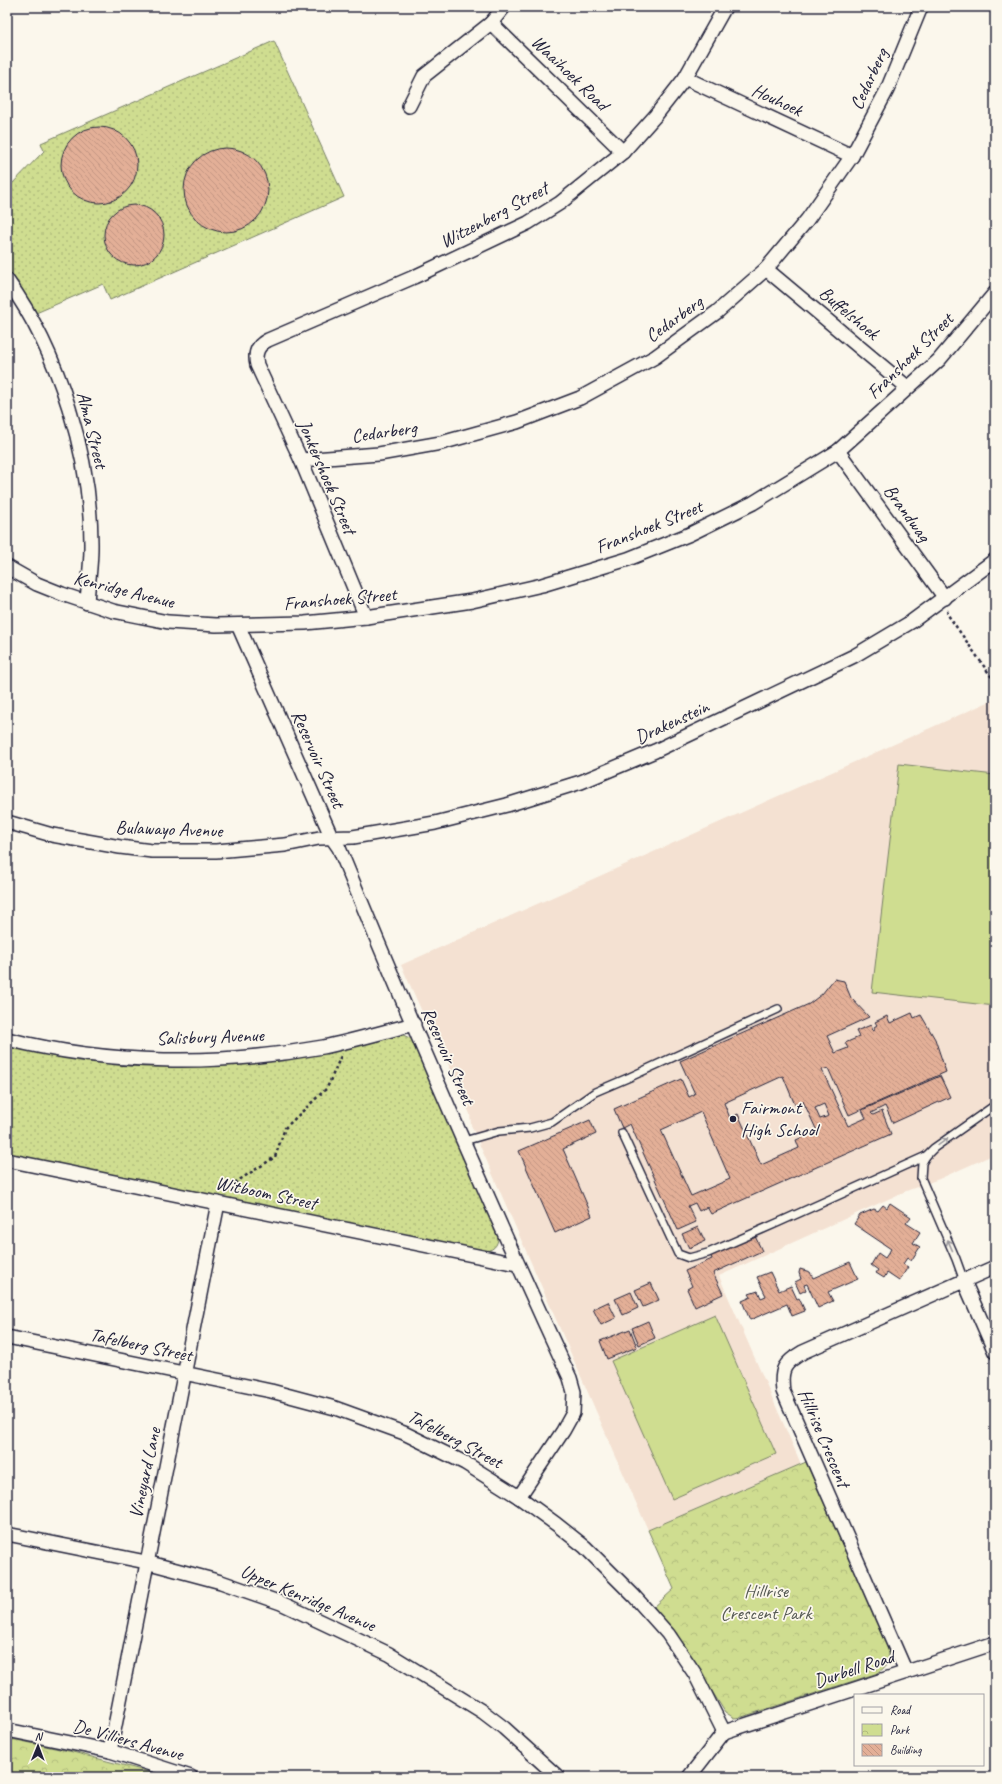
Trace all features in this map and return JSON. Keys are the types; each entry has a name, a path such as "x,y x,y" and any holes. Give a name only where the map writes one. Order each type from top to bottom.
{"street":[{"path":"409,106 424,76 490,23 504,7"},
{"name":"Witzenberg Street","path":"257,352 259,346 268,340 414,277 528,223 560,203 623,152 656,115 686,78 725,7"},
{"name":"Cedarberg","path":"301,460 379,454 441,443 517,422 580,398 655,357 717,312 766,269 807,220 852,156 887,90 921,7"},
{"name":"Waaihoek Road","path":"490,23 623,152"},
{"name":"Houhoek","path":"686,78 852,156"},
{"name":"Buffelshoek","path":"766,269 907,387"},
{"name":"Alma Street","path":"7,280 19,297 46,347 66,399 80,453 88,501 91,548 87,602"},
{"name":"Franshoek Street","path":"238,625 305,623 366,617 419,610 507,594 628,560 690,534 753,503 838,450 876,418 907,387 939,360 995,293"},
{"name":"Jonkershoek Street","path":"257,352 257,365 301,460 366,617"},
{"name":"Brandwag","path":"838,450 945,598"},
{"name":"Drakenstein","path":"332,838 353,837 434,823 507,805 581,782 655,751 854,656 911,622 995,560"},
{"name":"Kenridge Avenue","path":"7,567 37,584 113,611 168,622 238,625"},
{"name":"Reservoir Street","path":"238,625 332,838 339,848 396,985 517,1264 570,1378 574,1392 573,1413 563,1431 519,1497"},
{"name":"Bulawayo Avenue","path":"7,822 52,835 88,843 152,851 216,852 332,838"},
{"name":"Salisbury Avenue","path":"7,1039 50,1048 90,1054 171,1060 211,1059 271,1054 346,1042 414,1024"},
{"name":"Witboom Street","path":"7,1160 517,1264"},
{"name":"Vineyard Lane","path":"110,1751 146,1562 218,1203"},
{"name":"Hillrise Crescent","path":"906,1672 783,1391 782,1372 785,1365 790,1360 802,1352 995,1268"},
{"path":"964,1281 995,1352"},
{"name":"Tafelberg Street","path":"7,1337 271,1391 364,1417 404,1433 492,1479 519,1497 585,1547 668,1634 695,1674 724,1732"},
{"name":"Upper Kenridge Avenue","path":"7,1534 146,1562 221,1582 281,1602 389,1654 483,1712 504,1728 558,1777"},
{"name":"Durbell Road","path":"724,1732 995,1643"},
{"name":"De Villiers Avenue","path":"7,1730 110,1751 191,1777"},
{"path":"689,1777 724,1732"}],"lane":[{"path":"464,1141 499,1131 530,1128 552,1122 595,1092 778,1009"},
{"path":"964,1281 921,1178 922,1163 926,1156 934,1148 995,1105"},
{"path":"622,1134 678,1254 689,1258 708,1253 926,1156"}],"path":[{"path":"945,598 948,615 995,682"},
{"path":"218,1203 236,1182 275,1157 285,1128 327,1088 346,1042"}],"shaded area":[{"name":"Fairmont High School","path":"995,699 995,1154 939,1179 906,1191 719,1276 801,1464 648,1530 471,1125 470,1114 440,1045 433,1036 401,965"}],"green space":[{"path":"274,41 344,197 110,300 103,284 36,313 7,269 7,189 44,151 41,143"},
{"path":"899,764 995,775 995,1006 872,992"},
{"path":"403,1035 412,1039 498,1235 494,1248 481,1251 7,1153 7,1045 72,1058 326,1053"},
{"path":"715,1315 776,1454 672,1499 611,1361"},
{"name":"Hillrise Crescent Park","path":"806,1462 887,1646 889,1658 884,1667 878,1673 742,1717 734,1718 725,1712 688,1653 654,1607 674,1589 648,1530"},
{"path":"7,1738 69,1751 168,1777 7,1777"}],"building":[{"path":"99,127 114,130 126,138 134,150 137,165 134,180 126,192 114,200 99,203 84,200 72,192 64,180 61,165 64,150 72,138 84,130"},
{"path":"218,148 234,148 250,155 261,166 268,182 268,198 265,206 256,220 250,225 234,232 218,232 202,225 191,214 184,198 184,182 191,166 202,155"},
{"path":"134,205 150,210 155,214 159,219 164,235 159,251 155,256 150,260 134,265 118,260 113,256 109,251 104,235 109,219 113,214 118,210"},
{"path":"834,979 844,981 851,998 869,1017 827,1036 835,1053 848,1048 845,1043 859,1037 856,1031 871,1025 873,1031 875,1030 874,1027 877,1025 875,1022 887,1016 890,1023 912,1013 914,1018 921,1015 935,1039 946,1072 849,1115 828,1068 822,1070 848,1126 866,1118 862,1110 940,1076 950,1097 893,1123 885,1106 871,1113 873,1115 882,1111 891,1134 711,1214 707,1207 699,1211 695,1203 688,1206 696,1222 678,1230 630,1124 622,1128 614,1109 681,1079 689,1097 695,1094 680,1061 809,1004 822,994","holes":["783,1076 795,1105 803,1101 817,1131 796,1140 799,1148 761,1165 738,1114 730,1118 724,1103","824,1104 829,1116 820,1119 815,1108","701,1112 730,1179 691,1196 661,1130"]},
{"path":"590,1120 596,1134 563,1149 592,1216 555,1233 519,1151"},
{"path":"890,1203 911,1217 906,1223 920,1232 913,1243 920,1247 911,1261 907,1258 903,1264 908,1267 899,1281 887,1273 884,1278 876,1273 878,1270 871,1265 878,1253 885,1258 891,1249 854,1224 860,1215 874,1209 878,1211 883,1205 887,1208"},
{"path":"698,1227 705,1241 689,1248 682,1234"},
{"path":"754,1234 762,1251 713,1273 723,1294 695,1307 687,1289 692,1286 685,1271 712,1259 710,1254"},
{"path":"850,1262 858,1279 828,1292 833,1301 818,1308 807,1284 804,1285 806,1290 800,1293 795,1282 801,1279 799,1273 800,1269 810,1272 813,1278"},
{"path":"770,1272 779,1291 791,1286 805,1311 792,1316 787,1304 750,1320 742,1301 751,1297 749,1294 758,1291 761,1298 766,1296 757,1277"},
{"path":"651,1283 659,1300 643,1307 635,1290"},
{"path":"631,1292 638,1308 623,1315 615,1299"},
{"path":"608,1302 616,1318 601,1325 593,1309"},
{"path":"648,1321 655,1338 639,1345 632,1328"},
{"path":"630,1329 637,1347 607,1359 600,1341"}],"place":[{"name":"Fairmont High School","path":"733,1119"}]}
